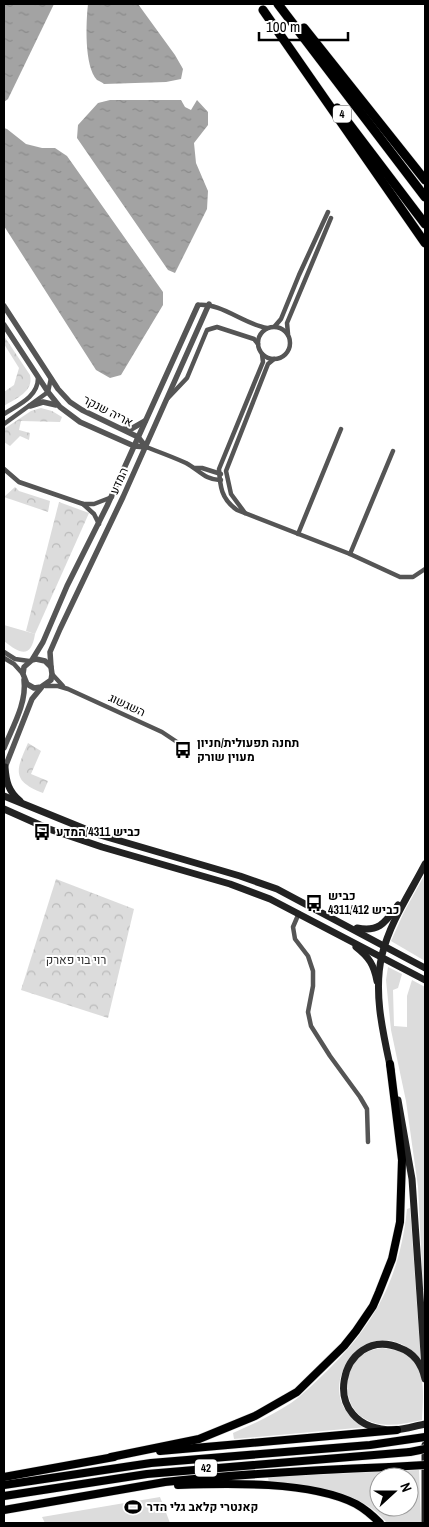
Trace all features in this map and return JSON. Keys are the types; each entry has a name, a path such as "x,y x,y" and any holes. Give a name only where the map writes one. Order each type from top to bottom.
{"highway":[{"name":"4","path":"278,4 425,197"},
{"path":"284,4 425,180"},
{"name":"4","path":"261,7 425,224"},
{"path":"261,7 425,243"},
{"path":"397,203 425,248"},
{"path":"4,1477 200,1439 255,1416 297,1392 344,1346 373,1306 392,1259 400,1222 402,1160 390,1064"},
{"path":"111,1457 401,1429"},
{"name":"42","path":"4,1485 151,1463 406,1441 425,1437"},
{"name":"42","path":"4,1496 147,1474 410,1452 425,1449"},
{"path":"4,1510 165,1482 314,1470 425,1465"},
{"path":"141,1487 231,1484 324,1492 357,1505 380,1523"}],"main road":[{"path":"4,768 9,789 26,806"},
{"path":"4,796 119,842 264,884 425,968"},
{"path":"4,809 49,828 114,851 239,887 270,899 425,980"},
{"path":"379,997 382,956 385,946 398,913 425,864"},
{"path":"348,927 365,930 379,927 387,920 415,882"},
{"path":"342,936 366,954 375,970 382,1026 403,1125 412,1179 425,1368"},
{"path":"425,1379 414,1357 402,1349 388,1345 367,1348 357,1354 348,1366 343,1388 344,1397 352,1412 362,1421 376,1427 401,1429 425,1424"},
{"path":"425,1445 425,1522"}],"street":[{"path":"275,326 281,320 328,212"},
{"path":"262,354 267,358 274,359 283,357 290,349 287,323 331,218"},
{"path":"198,305 209,304 256,326 267,328 280,327 288,334"},
{"name":"המדע","path":"50,667 50,652 60,629 168,399 209,304"},
{"name":"המדע","path":"31,660 42,642 73,573 112,497 198,305"},
{"name":"אריה שנקר","path":"4,306 62,394 75,406 138,437 146,446"},
{"name":"אריה שנקר","path":"4,325 38,378 60,407 80,422 134,446 146,446"},
{"path":"168,399 187,378 208,330 217,327 254,339 262,354 263,362 219,469 219,480 224,497 231,506 246,514 350,554 400,577 413,577 425,570"},
{"path":"258,344 261,334 267,328"},
{"path":"246,514 231,494 226,471 268,364 274,359"},
{"path":"4,414 33,394 38,384 38,378"},
{"path":"4,424 48,392 51,378"},
{"path":"30,406 47,402 60,407"},
{"path":"118,428 131,429 147,420"},
{"path":"298,534 341,429"},
{"path":"116,438 126,448 129,458"},
{"path":"146,446 195,468 202,468 227,477"},
{"path":"350,554 393,451"},
{"path":"195,468 199,473 213,480 227,477"},
{"path":"4,469 19,482 83,504 94,504 112,497"},
{"path":"83,504 94,514 98,524"},
{"path":"4,652 16,659 45,660 52,674 50,680 32,698 4,768"},
{"path":"4,658 14,664 30,686 43,687"},
{"path":"4,748 23,698 25,688 24,667 31,660"},
{"name":"השגשוג","path":"52,674 58,682 68,689"},
{"name":"השגשוג","path":"43,687 58,686 68,689 162,732 177,742"},
{"path":"299,913 292,927 295,939 308,956 313,971 314,986 308,1012 311,1026 367,1109 368,1142"}],"green space":[{"path":"4,336 30,375 31,381 23,394 4,406 4,392 14,385 19,368 4,344"},
{"path":"41,408 52,411 62,417 60,422 21,421 19,430 30,433 29,440 20,436 10,446 4,442 4,429 31,411"},
{"path":"15,487 19,491 50,501 48,512 4,497"},
{"path":"59,502 89,513 35,634 26,631"},
{"path":"4,625 35,634 28,651 24,652 15,649 4,641"},
{"path":"28,743 41,751 31,774 48,781 43,793 25,784 19,774 21,761"},
{"path":"425,874 425,961 391,941 404,912"},
{"name":"רוי בוי פארק","path":"56,879 134,909 108,1018 21,990"},
{"path":"388,967 402,974 398,988 393,990 394,1026 407,1027 407,996 412,980 425,987 425,1290 423,1290 418,1187 406,1101 391,1030 386,980"},
{"path":"410,1208 421,1361 402,1344 383,1340 365,1346 350,1359 341,1376 340,1395 348,1413 367,1427 234,1439 233,1433 277,1411 301,1395 328,1370 360,1334 383,1297 392,1277 404,1233 407,1209"},
{"path":"382,1348 402,1352 416,1364 420,1372 423,1391 422,1420 393,1425 379,1424 365,1419 352,1406 347,1389 350,1370 363,1354"},
{"path":"419,1470 421,1523 387,1523 381,1517 419,1517"},
{"path":"369,1472 369,1507 348,1496 332,1491 301,1486 269,1484 268,1477"},
{"name":"קאנטרי קלאב גלי הדר","path":"160,1497 170,1523 45,1523 42,1517"}],"water":[{"path":"4,4 54,4 8,99 4,102"},
{"path":"88,4 138,4 175,55 183,69 181,79 166,82 104,84 97,80 90,65 88,55"},
{"path":"110,100 181,100 185,107 191,110 197,100 208,112 208,125 194,143 196,163 208,191 207,209 175,273 168,270 77,138 78,125 98,103"},
{"path":"4,128 26,144 42,148 55,148 67,156 163,292 163,305 121,375 110,378 96,370 4,226"}],"place":[{"name":"תחנה תפעולית/חניון מעוין שורק","path":"183,750"},
{"name":"כביש 4311/המדע","path":"42,832"},
{"name":"כביש 4311/כביש 412","path":"314,903"},
{"name":"קאנטרי קלאב גלי הדר","path":"133,1507"}]}
